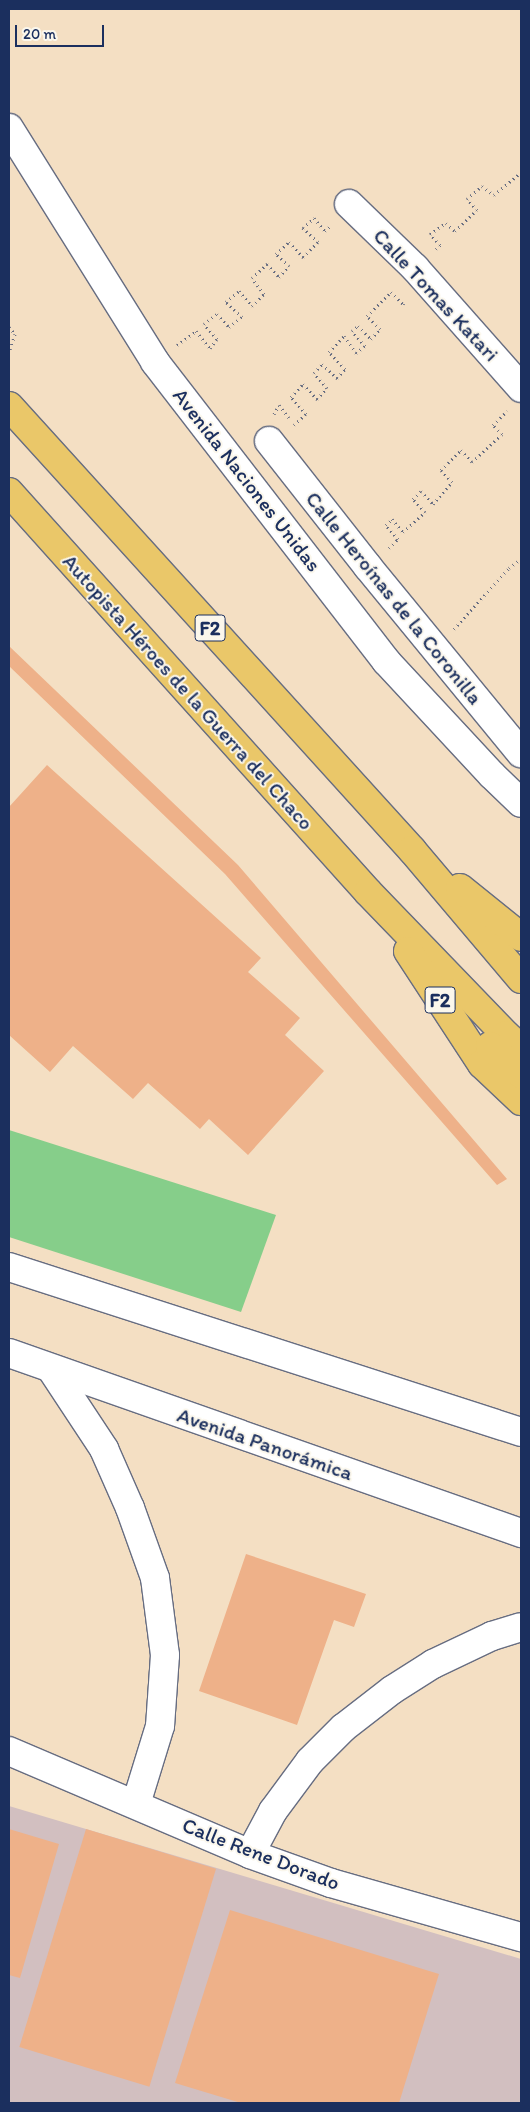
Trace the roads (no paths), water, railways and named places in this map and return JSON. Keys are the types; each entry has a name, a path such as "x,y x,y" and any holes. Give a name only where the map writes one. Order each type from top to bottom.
{"highway":[{"name":"F2","path":"9,406 412,850 521,979"},
{"name":"Autopista Héroes de la Guerra del Chaco","path":"9,492 368,892 506,1035 521,1048"},
{"name":"F2","path":"412,850 521,920"},
{"name":"F2","path":"412,850 521,937"},
{"name":"F2","path":"412,850 521,958"},
{"name":"Autopista Héroes de la Guerra del Chaco","path":"368,892 521,1028"},
{"name":"Autopista Héroes de la Guerra del Chaco","path":"368,892 491,1048 521,1074"},
{"name":"Autopista Héroes de la Guerra del Chaco","path":"368,892 482,1064 521,1101"}],"street":[{"name":"Avenida Naciones Unidas","path":"9,128 155,362 386,661 492,776 521,803"},
{"name":"Calle Tomas Katari","path":"349,204 415,268 518,396"},
{"name":"Calle Heroínas de la Coronilla","path":"269,441 435,650 521,753"},
{"path":"9,1266 521,1432"},
{"name":"Avenida Panorámica","path":"9,1353 52,1370 521,1533"},
{"path":"52,1370 104,1449 130,1508 155,1578 165,1655 161,1717 136,1804"},
{"path":"250,1854 273,1811 310,1761 343,1728 392,1690 433,1664 492,1636 521,1626"},
{"name":"Calle Rene Dorado","path":"9,1750 250,1854 331,1883 521,1937"}]}
